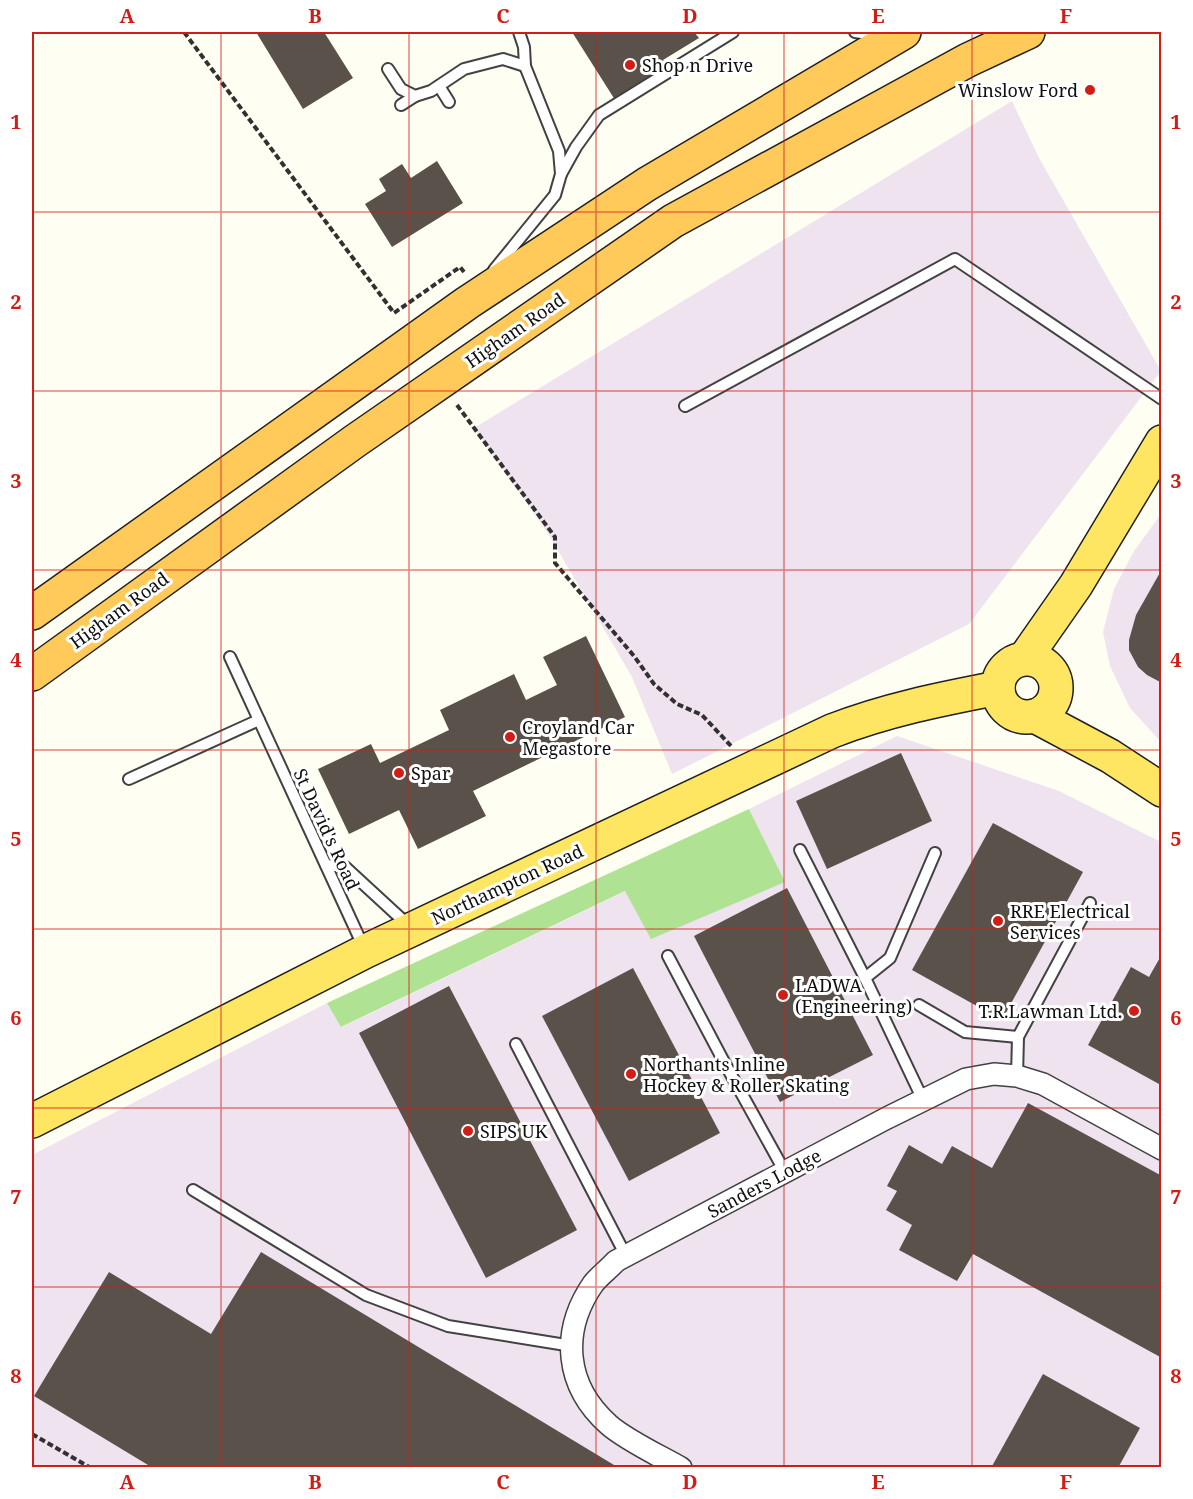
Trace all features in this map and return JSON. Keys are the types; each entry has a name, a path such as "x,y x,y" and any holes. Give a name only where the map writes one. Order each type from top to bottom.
{"highway":[{"name":"Higham Road","path":"32,674 345,447 673,221 968,60 1028,32"},
{"path":"32,613 467,303 647,184 898,35"}],"main road":[{"path":"1036,662 1076,585 1161,442"},
{"path":"1014,661 1036,662 1054,675 1057,688 1045,707 1024,717 1008,710 1001,702 998,688 999,678 1014,661"},
{"name":"Northampton Road","path":"32,1121 366,951 832,731 917,703 998,688"},
{"path":"1045,707 1110,756 1161,790"}],"street":[{"name":"Sanders Lodge","path":"681,1467 611,1427 594,1410 572,1365 571,1332 580,1306 595,1282 616,1262 966,1079 994,1074 1017,1076 1043,1084 1161,1149"}],"lane":[{"path":"519,32 524,47 525,66 559,151 561,174"},
{"path":"467,303 555,195 561,174 576,147 599,115 733,32"},
{"path":"855,32 898,35"},
{"path":"401,105 439,86 464,69 503,59 525,66"},
{"path":"388,69 401,89 415,96"},
{"path":"439,86 449,102"},
{"path":"685,406 956,259 1161,399"},
{"name":"St David's Road","path":"230,657 366,951"},
{"path":"129,779 259,720"},
{"path":"800,850 865,978 923,1100"},
{"path":"865,978 890,958 936,853"},
{"path":"326,865 345,867 412,929"},
{"path":"1017,1076 1018,1037 1090,903"},
{"path":"668,956 785,1172"},
{"path":"919,1005 964,1032 1018,1037"},
{"path":"516,1044 626,1256"},
{"path":"193,1190 366,1294 448,1326 572,1346"}],"path":[{"path":"32,1434 91,1467"}],"shaded area":[{"path":"1012,101 1039,158 1161,371 969,624 672,774 632,677 549,535 474,428"},
{"path":"1161,514 1161,742 1130,708 1110,666 1103,632 1114,589 1134,551"},
{"path":"897,736 1059,791 1161,842 1161,1467 32,1468 32,1155 327,1003 342,1027 626,891 784,882 749,809"}],"green space":[{"path":"749,809 785,882 651,939 625,891 341,1027 327,1003"}],"building":[{"path":"256,32 324,32 353,78 303,109"},
{"name":"Shop n Drive","path":"572,32 694,32 699,38 663,60 669,70 617,103"},
{"path":"437,161 463,203 392,247 365,204 386,191 379,179 402,164 411,178"},
{"path":"1162,569 1162,683 1138,667 1129,650 1129,640 1136,615"},
{"name":"Croyland Car Megastore","path":"586,636 625,717 473,791 486,816 418,849 399,810 349,834 318,769 371,744 380,763 449,730 440,710 514,674 526,700 557,685 543,657"},
{"path":"901,753 932,821 827,869 796,801"},
{"name":"RRE Electrical Services","path":"993,823 1083,872 1002,1020 912,970"},
{"name":"LADWA (Engineering)","path":"787,888 873,1055 780,1102 694,936"},
{"name":"T.R.Lawman Ltd.","path":"1162,954 1162,1079 1159,1084 1088,1045 1131,967 1149,977"},
{"name":"Northants Inline Hockey & Roller Skating","path":"633,968 720,1133 629,1181 542,1016"},
{"name":"SIPS UK","path":"449,986 577,1230 486,1278 359,1033"},
{"path":"1028,1103 1162,1176 1162,1358 973,1254 957,1281 899,1250 912,1225 886,1210 897,1191 887,1186 909,1145 942,1164 952,1146 992,1168"},
{"path":"261,1252 619,1468 153,1468 34,1396 109,1272 211,1334"},
{"path":"1043,1374 1140,1428 1118,1468 991,1468"}],"place":[{"name":"Shop n Drive","path":"630,65"},
{"name":"Winslow Ford","path":"1090,90"},
{"name":"Croyland Car Megastore","path":"510,737"},
{"name":"Spar","path":"399,773"},
{"name":"RRE Electrical Services","path":"998,921"},
{"name":"LADWA (Engineering)","path":"783,995"},
{"name":"T.R.Lawman Ltd.","path":"1134,1011"},
{"name":"Northants Inline Hockey & Roller Skating","path":"631,1074"},
{"name":"SIPS UK","path":"468,1131"}]}
